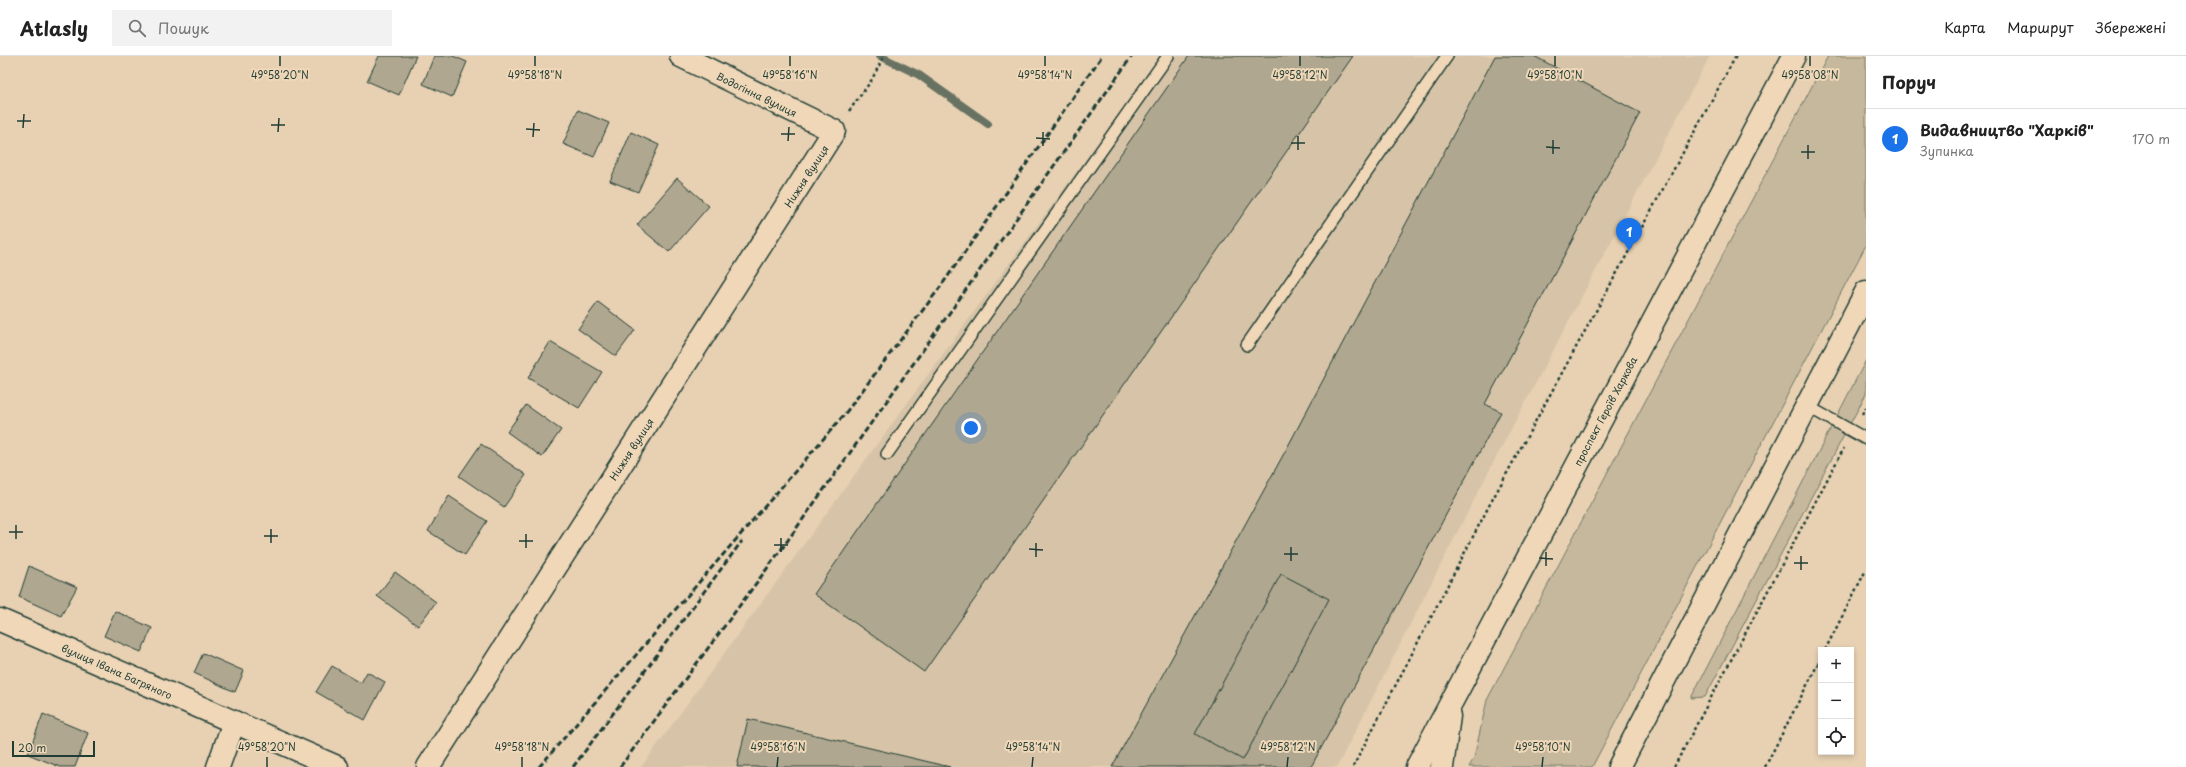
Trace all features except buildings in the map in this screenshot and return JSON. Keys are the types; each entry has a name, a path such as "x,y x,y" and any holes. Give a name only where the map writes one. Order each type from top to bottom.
{"main road":[{"name":"Водогінна вулиця","path":"681,56 834,131"},
{"name":"проспект Героїв Харкова","path":"1417,767 1794,56"},
{"name":"Нижня вулиця","path":"428,767 834,131"},
{"path":"1619,767 1866,292"},
{"name":"вулиця Івана Багряного","path":"0,620 337,767"},
{"path":"1431,767 1451,703"},
{"path":"1442,767 1451,703"},
{"path":"218,767 234,722"}],"lane":[{"path":"887,454 1168,56"},
{"path":"1247,346 1446,56"},
{"path":"1807,406 1866,439"}],"path":[{"path":"834,131 871,81 884,56"},
{"path":"1353,767 1494,497 1736,56"},
{"path":"1674,767 1866,407"},
{"path":"1827,647 1866,570"},
{"path":"1765,767 1818,664"}],"shaded area":[{"path":"1161,56 1710,56 1490,469 1337,767 641,767"},
{"path":"1828,56 1866,56 1866,245 1592,767 1469,767 1474,758 1487,700"},
{"path":"1866,360 1866,394 1705,697 1691,698"}],"waterway":[{"path":"880,56 919,75 988,124"}],"railway":[{"path":"539,767 844,415 941,286 1102,56"},
{"path":"620,767 783,547 1132,56"},
{"path":"573,767 742,541"}],"place":[{"name":"Видавництво \"Харків\"","path":"1629,251"}]}
